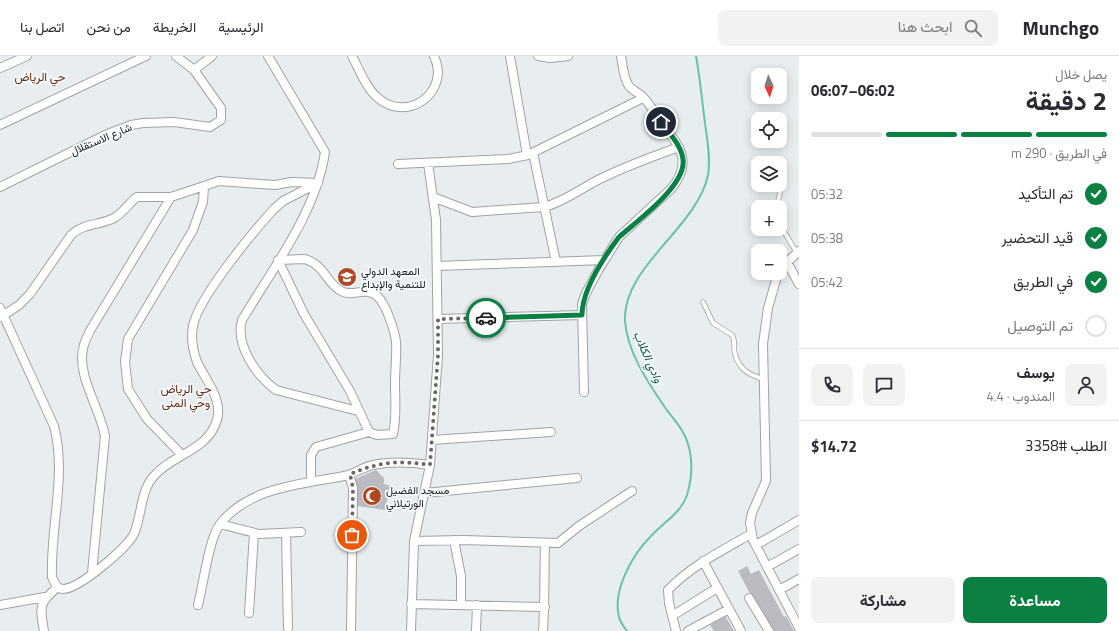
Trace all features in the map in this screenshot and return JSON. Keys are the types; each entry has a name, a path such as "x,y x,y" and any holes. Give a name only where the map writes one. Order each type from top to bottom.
{"street":[{"path":"0,68 27,56"},
{"path":"0,125 146,56"},
{"name":"شارع الاستقلال","path":"0,187 105,135 131,125 159,122 210,127 216,125 221,120 221,108 194,70 176,56"},
{"path":"194,70 212,56"},
{"path":"268,56 325,152 323,168 307,212 242,320 239,330 240,340 248,357 270,386 276,390 358,411"},
{"path":"352,56 377,98 392,106 408,108 423,101 434,90 438,70 434,56"},
{"path":"510,56 530,154 544,207 556,262"},
{"path":"538,56 550,58 568,56"},
{"path":"584,392 582,304 586,293 604,260 619,237 671,189 678,181 683,167 683,158 679,147 643,98 629,87 621,56"},
{"path":"398,164 508,159 530,154 643,98"},
{"path":"433,197 472,212 544,207 554,204 596,181 630,165 679,147"},
{"path":"412,631 411,604 414,541 430,465 438,355 436,220 428,163"},
{"path":"219,181 275,185 292,182 318,183 284,201 274,209 209,291 197,314 193,326 193,348 197,360 218,402 218,419 208,438 197,447 162,468 147,485 138,523 129,542 92,573 71,587 63,589 58,587 52,577 59,466 57,440 54,426 1,313 16,308 30,294 71,235 84,226 116,217 137,197 171,197 219,181"},
{"path":"182,455 147,419 128,389 125,362 128,339 193,230 203,202 204,186"},
{"path":"92,573 104,436 102,421 82,369 82,349 95,322 171,197"},
{"path":"798,252 787,262 799,284"},
{"path":"278,260 305,259 314,262 323,269 339,290 346,293 370,291 379,297 389,319 396,342 396,421 393,434 377,435 369,432 316,447 311,455 311,482"},
{"path":"278,260 313,333 341,376 369,432"},
{"path":"437,266 604,260"},
{"path":"776,280 765,326 763,344 766,481 752,513 750,523 751,534 756,545 799,628"},
{"path":"438,319 582,315"},
{"path":"432,440 551,432"},
{"path":"198,605 214,538 220,524 242,503 276,489 350,474 372,465 406,461 430,465"},
{"path":"350,474 353,488 351,631"},
{"path":"425,493 577,478"},
{"path":"414,541 454,540 558,543 579,526 632,491"},
{"path":"756,545 799,520"},
{"path":"220,524 254,533 301,532"},
{"path":"249,612 254,533"},
{"path":"286,533 288,628"},
{"path":"676,631 668,603 668,590 679,579 703,561 751,534"},
{"path":"454,540 461,576 462,605"},
{"path":"543,631 545,607 545,543"},
{"path":"767,567 799,549"},
{"path":"703,561 741,631"},
{"path":"779,590 799,579"},
{"path":"0,605 45,597 58,587"},
{"path":"672,616 717,588"},
{"path":"44,631 42,614 45,597"},
{"path":"749,598 769,631"},
{"path":"411,604 545,607"},
{"path":"476,631 477,605"},
{"path":"688,631 729,609"},
{"path":"705,623 709,631"}],"lane":[{"path":"778,200 780,192"},
{"path":"787,236 798,252"},
{"path":"703,302 713,323 732,335 735,355 744,369 748,374 764,379"}],"building":[{"name":"مسجد الفضيل الورتيلاني","path":"376,470 384,478 384,484 390,486 385,510 357,506 355,479"},
{"path":"747,566 751,574 759,570 784,617 786,616 794,631 770,631 738,571"},
{"path":"725,616 734,631 714,631 710,625"}],"waterway":[{"name":"وادي الكلاب","path":"627,631 620,619 618,607 621,584 637,552 681,507 687,495 691,476 691,456 686,439 639,365 630,343 625,321 627,301 635,283 647,265 690,213 701,194 708,175 708,149 696,56"}],"way so far":[{"path":"352,535 353,488 350,474 372,465 406,461 430,465 438,355 438,319 486,318"}],"place":[{"name":"المعهد الدولي للتنمية والإبداع","path":"347,277"},
{"name":"مسجد الفضيل الورتيلاني","path":"372,496"}],"district":[{"name":"حي الرياض","path":"40,77"},
{"name":"حي الرياض وحي المنى","path":"186,396"}],"route":[{"path":"486,318 582,315 582,304 586,293 613,245 619,237 671,189 681,175 683,158 679,147 661,122"}]}
